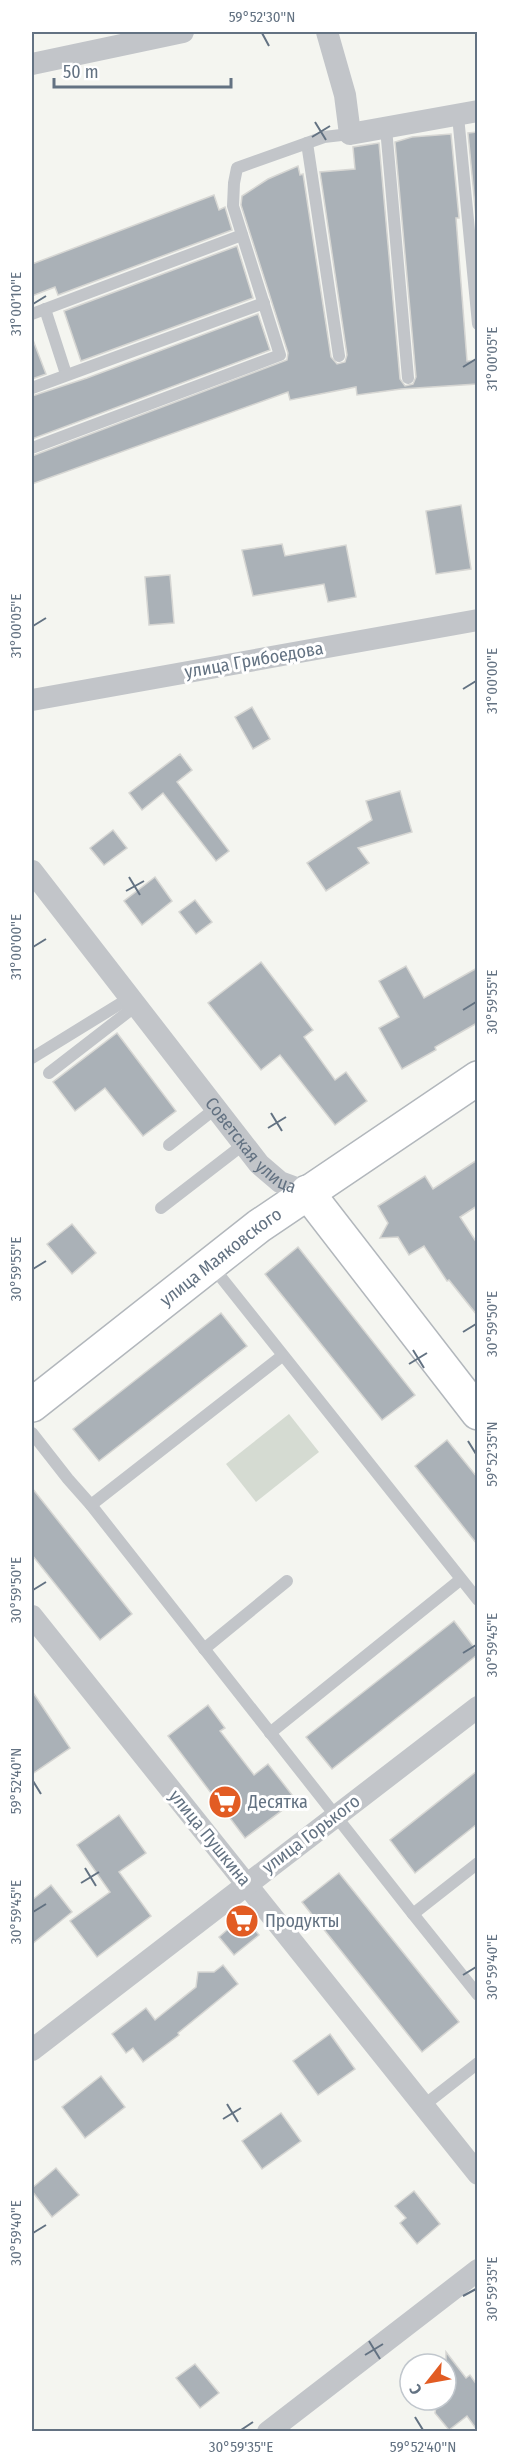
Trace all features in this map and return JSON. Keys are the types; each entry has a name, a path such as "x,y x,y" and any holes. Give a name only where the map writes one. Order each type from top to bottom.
{"street":[{"path":"32,64 183,32"},
{"path":"327,32 345,95 350,134 468,113"},
{"name":"улица Грибоедова","path":"32,700 477,620"},
{"name":"Советская улица","path":"32,871 259,1164 280,1182 307,1192 477,1413"},
{"name":"улица Маяковского","path":"32,1405 209,1263 307,1192 477,1078"},
{"name":"улица Пушкина","path":"32,1616 477,2174"},
{"name":"улица Горького","path":"32,2050 477,1707"},
{"path":"268,2432 477,2270"}],"lane":[{"path":"468,113 477,324"},
{"path":"386,128 408,378"},
{"path":"32,448 280,354 233,206 237,168 324,137 350,134"},
{"path":"307,143 339,357"},
{"path":"32,314 242,234"},
{"path":"32,388 264,303"},
{"path":"45,309 66,374"},
{"path":"32,1058 134,1001"},
{"path":"49,1073 134,1001"},
{"path":"169,1145 216,1108"},
{"path":"161,1208 244,1144"},
{"path":"209,1263 477,1600"},
{"path":"91,1505 282,1356"},
{"path":"32,1433 477,1995"},
{"path":"270,1733 460,1580"},
{"path":"204,1649 287,1581"},
{"path":"413,1914 477,1863"},
{"path":"423,2106 477,2063"}],"shaded area":[{"path":"289,1414 319,1452 256,1502 226,1464"}],"building":[{"path":"477,132 477,217 476,217 468,133"},
{"path":"451,134 459,218 456,218 467,361 477,360 477,384 401,389 357,395 356,387 290,400 288,392 32,484 32,456 287,360 288,353 241,205 242,196 268,179 298,166 300,175 303,174 331,357 337,364 345,362 347,355 320,172 355,169 353,147 379,143 400,379 405,386 413,384 416,377 395,142 412,137"},
{"path":"214,195 219,210 225,207 232,230 58,295 55,287 32,296 32,264"},
{"path":"237,246 253,298 81,361 64,311"},
{"path":"258,314 270,350 32,439 32,396 87,378"},
{"path":"32,340 46,374 32,379"},
{"path":"461,505 471,569 436,574 426,511"},
{"path":"282,544 285,556 346,545 356,597 328,602 324,584 253,596 242,550"},
{"path":"170,575 174,623 149,625 145,577"},
{"path":"252,707 270,739 253,749 235,717"},
{"path":"180,754 192,770 177,782 229,851 216,861 163,793 142,810 129,793"},
{"path":"400,791 412,832 358,848 369,863 326,891 307,863 372,820 366,801"},
{"path":"113,830 127,848 104,865 90,848"},
{"path":"155,877 172,901 142,925 124,901"},
{"path":"195,900 212,922 196,934 179,912"},
{"path":"261,962 313,1030 304,1037 335,1080 346,1072 367,1101 335,1125 280,1055 261,1070 208,1003"},
{"path":"406,966 424,998 477,968 477,1023 402,1069 379,1028 399,1017 379,981"},
{"path":"117,1033 176,1111 143,1136 105,1088 75,1111 53,1082"},
{"path":"477,1160 477,1206 460,1217 477,1243 477,1315 449,1280 447,1281 424,1246 409,1255 398,1237 380,1238 388,1223 378,1206 425,1176 433,1189"},
{"path":"72,1224 96,1253 72,1274 47,1244"},
{"path":"298,1247 415,1395 382,1420 265,1274"},
{"path":"221,1313 247,1346 99,1461 73,1429"},
{"path":"447,1440 477,1477 477,1544 415,1466"},
{"path":"32,1488 132,1614 100,1640 32,1555"},
{"path":"454,1621 477,1651 477,1655 332,1769 306,1737"},
{"path":"32,1691 70,1748 32,1774"},
{"path":"208,1705 225,1728 220,1731 254,1775 268,1764 296,1800 245,1838 168,1736"},
{"path":"477,1771 477,1824 415,1873 390,1840"},
{"path":"119,1815 146,1853 119,1872 151,1916 97,1957 70,1921 110,1892 77,1845"},
{"path":"339,1873 459,2022 422,2052 302,1902"},
{"path":"51,1885 72,1912 32,1944 32,1900"},
{"path":"243,1916 259,1935 234,1955 219,1937"},
{"path":"223,1965 238,1984 178,2033 179,2035 143,2062 133,2048 126,2053 112,2034 146,2008 155,2020 196,1987 198,1972 214,1972"},
{"path":"330,2034 355,2069 318,2095 293,2061"},
{"path":"101,2076 125,2107 85,2138 62,2107"},
{"path":"281,2113 301,2141 262,2169 242,2141"},
{"path":"56,2168 79,2195 52,2217 32,2188"},
{"path":"414,2191 440,2224 417,2244 400,2223 406,2218 395,2206"},
{"path":"195,2364 219,2393 200,2408 176,2378"},
{"path":"458,2368 466,2378 470,2375 477,2385 477,2430 467,2416 449,2430 435,2413 458,2412"}],"place":[{"name":"Десятка","path":"225,1802"},
{"name":"Продукты","path":"242,1921"}]}
